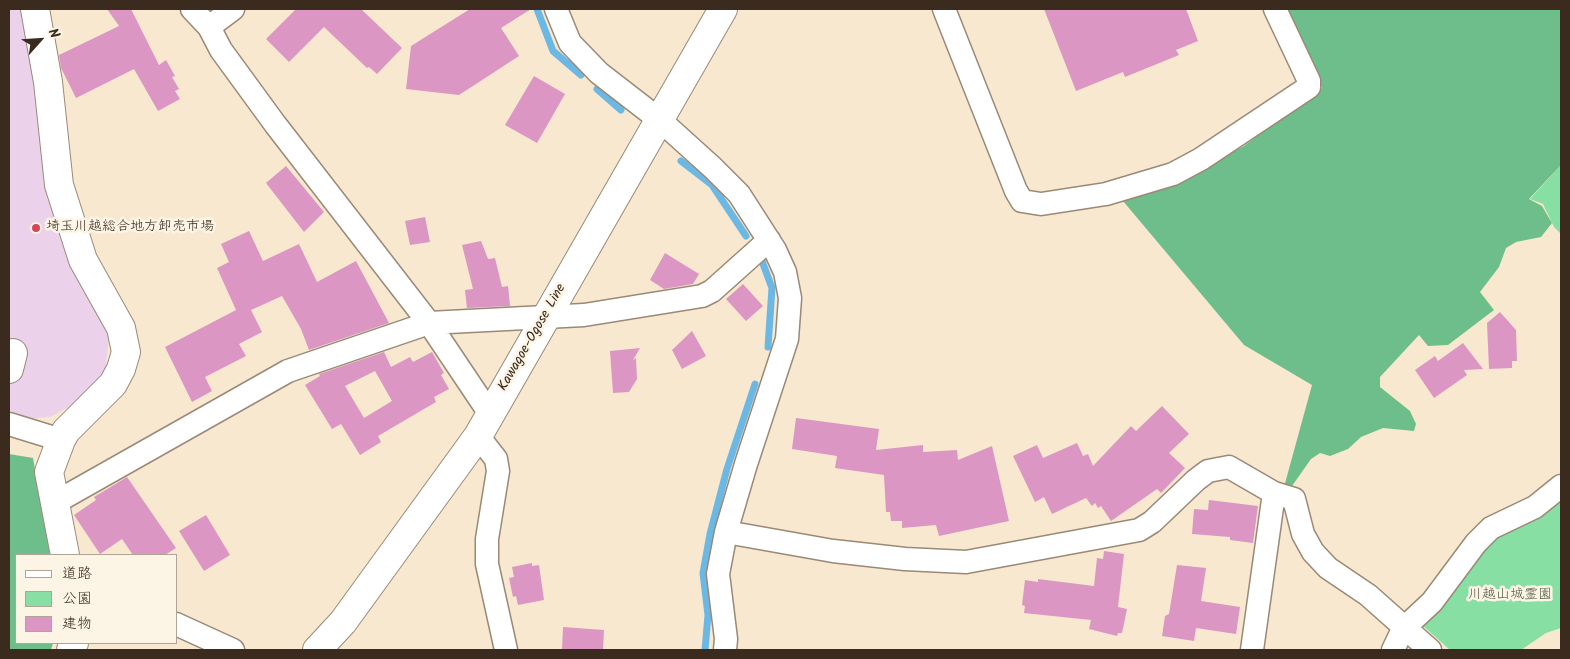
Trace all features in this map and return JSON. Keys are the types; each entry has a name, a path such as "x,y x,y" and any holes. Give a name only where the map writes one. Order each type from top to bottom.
{"main road":[{"path":"36,9 48,82 59,185 83,260 121,328 126,352 121,369 113,384 66,431 49,472 65,554"},
{"name":"Kawagoe-Ogose Line","path":"317,650 343,622 484,425 723,9"}],"street":[{"path":"192,9 209,27 221,50 275,124 429,324 484,425 496,458 498,471 487,539 487,564 506,650"},
{"path":"209,27 233,9"},
{"path":"556,9 570,43 599,73 660,121 739,194 769,240 785,272 790,298 787,339 726,532 718,574 726,639 725,650"},
{"path":"944,9 1016,191 1022,201 1041,204 1106,194 1173,174 1200,159 1309,87 1309,81 1275,9"},
{"path":"56,502 288,371 429,324 546,315 584,315 702,296 712,291 769,240"},
{"path":"9,424 61,440"},
{"path":"726,532 833,551 905,560 966,562 1139,530 1152,522 1208,471 1228,468 1274,493 1294,500 1303,534 1313,552 1328,568 1368,595 1430,650"},
{"path":"1393,650 1403,628 1432,602 1476,543 1491,528 1535,507 1561,486"},
{"path":"1252,650 1274,493"},
{"path":"178,625 233,650"}],"shaded area":[{"name":"埼玉川越総合地方卸売市場","path":"9,9 24,9 95,305 109,336 105,373 84,399 50,417 9,420"}],"green space":[{"path":"1285,9 1561,9 1561,165 1529,199 1542,206 1552,223 1541,237 1516,242 1506,248 1499,267 1480,292 1494,310 1448,345 1428,346 1419,335 1380,377 1380,387 1410,411 1416,424 1414,431 1383,428 1361,437 1348,449 1330,456 1320,453 1311,459 1292,486 1284,487 1312,385 1244,345 1123,201 1181,180 1244,146 1322,88"},
{"path":"1561,165 1561,234 1554,227 1543,204 1530,199"},
{"path":"9,454 33,458 50,554 15,554 15,644 53,644 51,650 9,650"},
{"name":"川越山城霊園","path":"1561,497 1561,628 1546,633 1521,650 1450,650 1422,625 1483,544"}],"building":[{"path":"107,9 131,9 159,65 166,60 175,76 172,77 179,89 175,91 180,99 158,111 134,69 76,98 61,68 59,55 119,26"},
{"path":"296,9 361,9 402,48 377,74 369,67 367,68 324,27 289,62 266,39"},
{"path":"470,9 531,9 501,28 519,56 459,95 406,89 411,46"},
{"path":"1044,9 1186,9 1198,41 1176,50 1179,55 1125,77 1123,72 1076,91"},
{"path":"534,76 565,94 537,143 505,125"},
{"path":"286,166 324,212 304,232 266,183"},
{"path":"425,217 430,242 410,245 405,221"},
{"path":"249,231 263,261 299,244 317,282 356,261 389,323 309,350 301,329 282,296 251,310 262,332 239,344 246,356 205,377 212,391 192,402 165,347 236,310 217,268 229,262 221,244"},
{"path":"481,241 488,259 495,258 502,287 508,286 510,306 467,308 465,290 473,289 462,245"},
{"path":"665,253 699,274 693,284 664,289 650,280"},
{"path":"743,284 763,306 746,321 726,299"},
{"path":"1500,312 1516,330 1517,361 1512,361 1512,368 1489,369 1487,323"},
{"path":"692,331 706,356 682,369 672,350"},
{"path":"1463,343 1483,369 1464,370 1467,375 1434,398 1415,370 1435,356 1438,361"},
{"path":"640,348 633,360 636,358 637,379 629,392 613,393 610,351"},
{"path":"384,352 391,367 410,357 413,362 432,352 444,373 441,375 449,389 434,397 436,402 378,436 381,442 360,455 341,424 332,429 305,385 320,376 319,374","holes":["375,371 392,401 364,418 345,386"]},
{"path":"1162,406 1189,434 1169,453 1185,468 1161,493 1157,489 1111,521 1101,506 1098,508 1095,503 1092,506 1086,498 1052,514 1044,497 1035,502 1013,456 1037,445 1043,458 1077,443 1083,456 1088,454 1093,466 1131,426 1136,431"},
{"path":"796,418 879,429 876,450 923,445 923,452 957,450 958,460 992,446 1009,521 939,536 936,525 902,528 902,521 891,521 890,512 886,512 884,475 835,468 837,456 792,449"},
{"path":"127,477 176,548 167,554 132,554 122,539 100,554 74,515 96,500 94,497"},
{"path":"1209,500 1258,506 1253,543 1230,540 1230,537 1192,534 1194,509 1208,510"},
{"path":"206,515 230,555 204,571 179,531"},
{"path":"1104,551 1124,554 1118,607 1127,609 1122,633 1118,633 1117,636 1089,629 1091,620 1024,613 1025,606 1022,605 1025,580 1038,582 1038,579 1094,586 1097,558 1103,559"},
{"path":"532,563 532,566 539,565 544,600 518,605 516,596 513,597 509,578 514,577 512,567"},
{"path":"1177,565 1206,568 1201,601 1240,607 1236,634 1196,628 1194,641 1162,636 1165,616 1169,614"},
{"path":"563,627 604,630 603,650 562,650"}],"waterway":[{"path":"537,9 553,51 581,75"},
{"path":"597,89 621,110"},
{"path":"681,161 712,185 746,236"},
{"path":"762,261 772,288 768,347"},
{"path":"705,650 708,615 703,573 710,534 727,469 755,384"}],"place":[{"name":"埼玉川越総合地方卸売市場","path":"36,228"}]}
